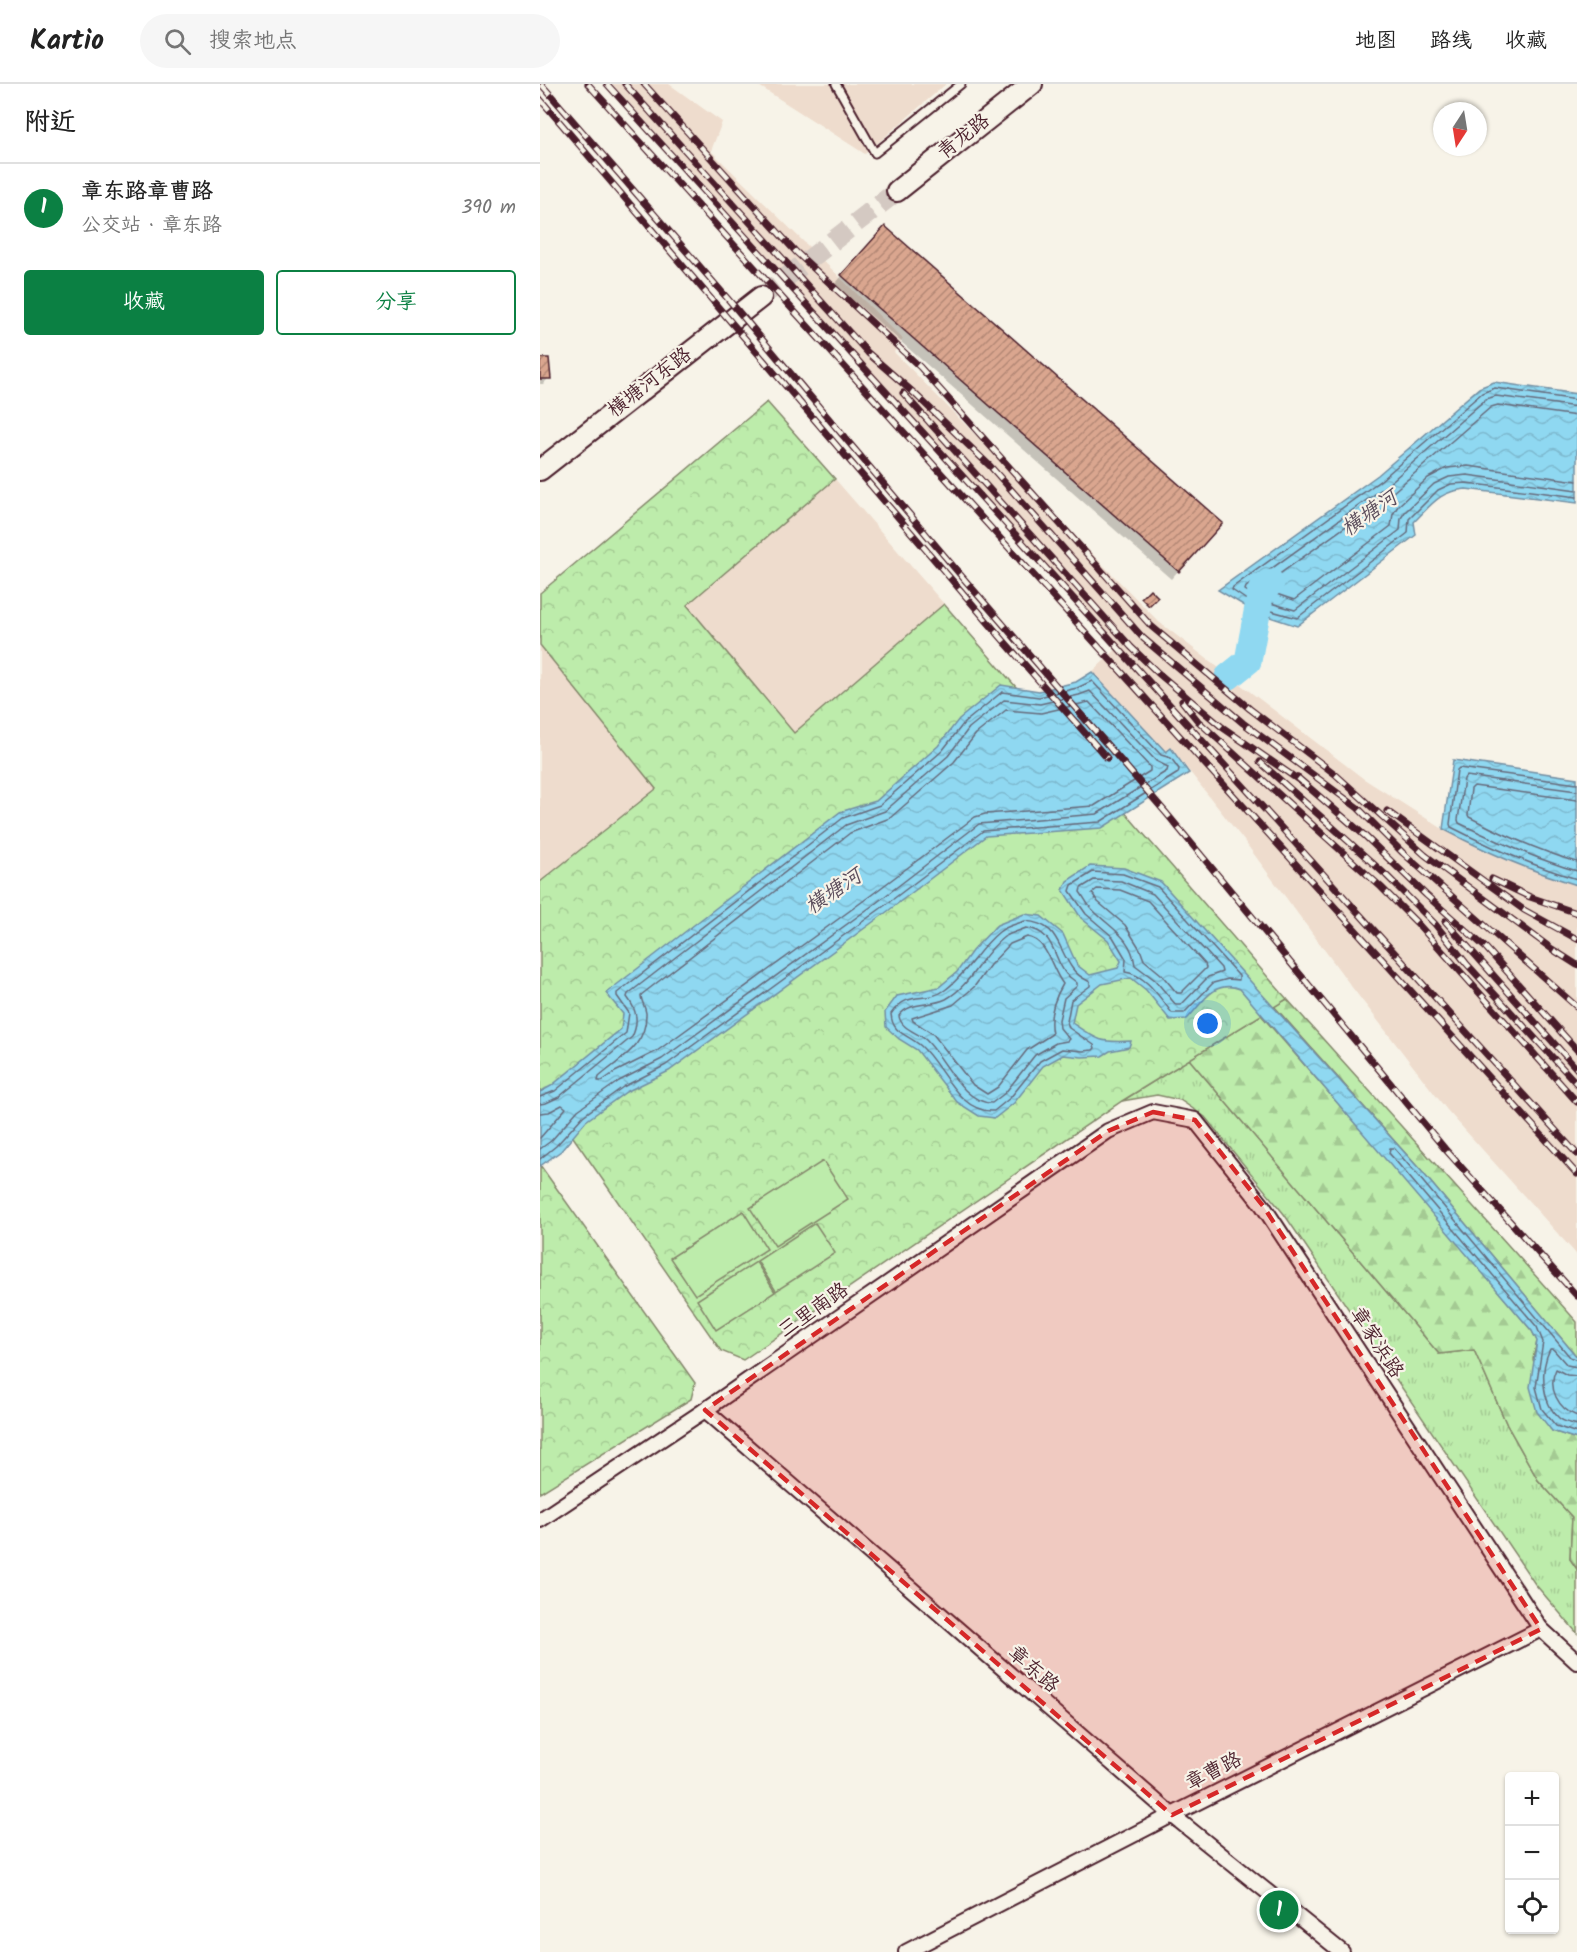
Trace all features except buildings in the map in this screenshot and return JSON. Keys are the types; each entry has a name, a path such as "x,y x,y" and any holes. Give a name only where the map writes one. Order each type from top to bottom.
{"main road":[{"name":"青龙路","path":"897,191 1032,84"},
{"name":"横塘河东路","path":"540,470 760,297"}],"street":[{"name":"章家浜路","path":"1108,1131 1153,1112 1195,1120 1263,1206 1541,1629 1577,1662"},
{"name":"三里南路","path":"540,1520 705,1410 1108,1131"},
{"name":"章东路","path":"705,1410 1172,1815 1342,1952"},
{"name":"章曹路","path":"906,1952 1541,1629"}],"lane":[{"path":"836,84 875,153 961,84"}],"highlighted area":[{"path":"1153,1112 1195,1120 1263,1206 1541,1629 1172,1815 705,1410 1108,1131"}],"shaded area":[{"path":"612,84 669,84 722,122 711,151 903,339 894,352 1159,622 1364,779 1443,829 1577,848 1577,1255 1447,1110 1351,986 1245,842 1171,748 1166,752 1092,672 1120,646"},
{"path":"756,84 946,84 865,154"},
{"path":"835,479 944,604 794,733 687,605"},
{"path":"540,645 656,789 540,882"}],"green space":[{"path":"767,402 835,479 687,605 794,733 944,604 1287,999 1122,1101 743,1360 721,1351 562,1121 540,1093 540,882 656,789 540,645 540,593"},
{"path":"1287,999 1577,1322 1577,1357 1423,1173 1274,1006"},
{"path":"1261,1015 1532,1331 1537,1341 1533,1359 1552,1431 1577,1439 1577,1569 1570,1559 1572,1517 1538,1480 1507,1425 1474,1350 1439,1354 1189,1059"},
{"path":"1189,1059 1439,1354 1474,1350 1507,1425 1538,1480 1572,1517 1570,1559 1577,1569 1577,1633 1535,1584 1284,1214 1205,1117 1180,1100 1157,1095 1122,1101"},
{"path":"823,1161 848,1199 775,1246 750,1208"},
{"path":"540,1165 695,1383 691,1399 540,1493"},
{"path":"743,1211 767,1249 695,1295 670,1258"},
{"path":"815,1223 835,1253 776,1291 757,1261"},
{"path":"756,1262 775,1292 716,1330 697,1300"}],"water":[{"path":"1494,382 1577,394 1577,503 1466,489 1449,492 1432,504 1414,522 1416,535 1297,626 1255,612 1218,590 1378,475 1479,388"},
{"path":"1092,672 1166,752 1171,748 1189,773 1102,828 986,836 884,914 669,1071 626,1092 586,1121 561,1151 540,1166 540,1092 551,1086 621,1029 623,1014 606,993 840,812 876,801 938,746 959,719 1001,685 1039,691 1076,682"},
{"path":"1453,760 1577,778 1577,885 1542,874 1443,829"},
{"path":"1090,866 1124,868 1161,882 1423,1173 1577,1357 1577,1439 1552,1431 1537,1412 1530,1387 1537,1341 1532,1331 1240,989 1223,987 1216,990 1204,999 1187,1019 1170,1020 1146,990 1131,978 1102,984 1076,1004 1072,1023 1105,1041 1131,1041 1129,1047 1110,1051 1102,1056 1063,1055 1043,1066 1014,1103 995,1118 979,1116 957,1102 917,1050 899,1039 886,1027 885,1012 897,996 939,987 957,972 972,951 997,925 1024,914 1041,916 1063,934 1077,965 1090,975 1118,968 1121,961 1108,940 1081,918 1063,890 1067,881"}],"waterway":[{"name":"横塘河","path":"1228,677 1248,661 1261,591 1271,583"}],"tunnel":[{"path":"761,297 897,191"}],"railway":[{"path":"541,84 728,299 958,572 1167,814 1445,1149 1577,1296"},
{"path":"588,84 1577,1174"},
{"path":"607,84 1577,1154"},
{"path":"625,84 868,353 915,394 990,466 1143,638 1243,723 1358,808 1403,853 1577,1007"},
{"path":"644,84 796,252 920,367 1151,626 1250,709 1335,774 1425,855 1577,965"},
{"path":"540,99 1107,758"},
{"path":"903,393 1131,647 1222,727 1303,783"},
{"path":"1182,701 1198,721 1381,887 1417,923 1577,1102"},
{"path":"1260,762 1386,875 1435,924 1466,963 1577,1084"},
{"path":"1298,778 1364,835 1426,895 1486,948 1577,1050"},
{"path":"1387,811 1524,910 1577,939"},
{"path":"1492,879 1530,897 1577,913"},
{"path":"1445,921 1577,1069"}],"place":[{"name":"章东路章曹路","path":"1279,1910"}]}
